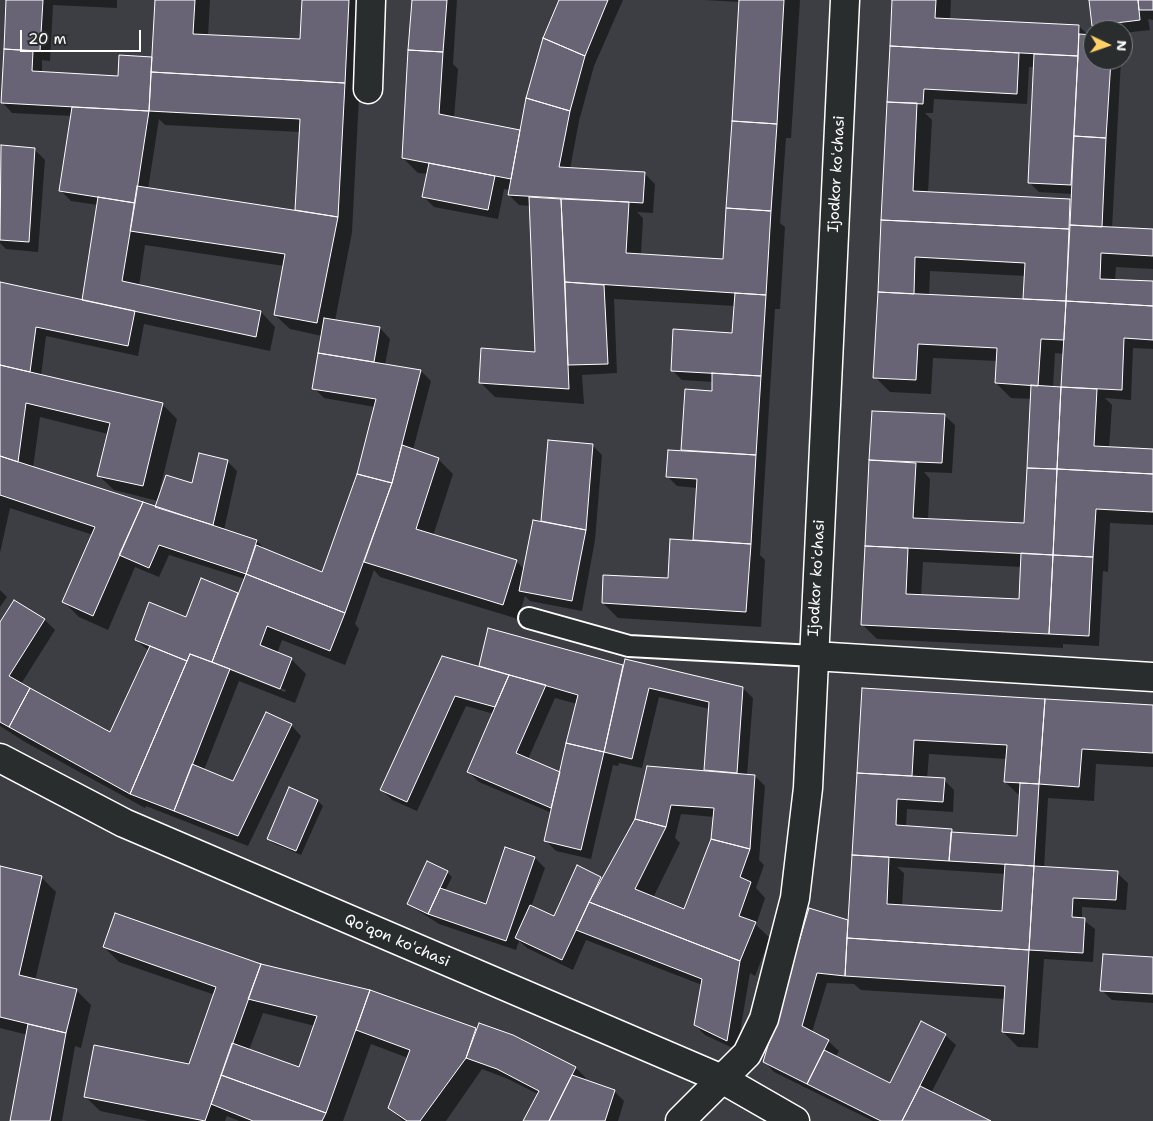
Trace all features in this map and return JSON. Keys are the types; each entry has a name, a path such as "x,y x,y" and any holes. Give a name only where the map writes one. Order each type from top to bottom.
{"street":[{"path":"368,89 371,0"},
{"name":"Ijodkor koʻchasi","path":"680,1121 747,1054 764,1019 796,898 808,788 845,0"},
{"path":"814,656 1153,677"},
{"name":"Qoʻqon koʻchasi","path":"0,758 124,823 722,1079 795,1121"}],"lane":[{"path":"529,618 629,646 814,656"}],"building":[{"path":"6,0 43,0 40,51 4,49"},
{"path":"155,0 195,0 193,34 300,39 302,0 349,0 345,83 151,72"},
{"path":"412,0 447,0 443,52 408,50"},
{"path":"559,0 608,0 585,56 543,38"},
{"path":"739,0 784,0 777,124 732,121"},
{"path":"892,0 936,0 935,18 1079,25 1078,56 890,46"},
{"path":"1089,0 1138,0 1140,20 1091,20"},
{"path":"1138,0 1153,0 1153,10 1139,10"},
{"path":"1079,34 1083,34 1083,70 1110,70 1106,138 1074,136"},
{"path":"543,38 585,56 570,111 526,98"},
{"path":"890,46 1019,53 1017,94 924,89 923,104 887,102"},
{"path":"4,49 33,51 32,71 118,76 119,55 152,57 149,111 1,103"},
{"path":"408,50 443,52 439,114 520,130 511,179 402,158"},
{"path":"1034,54 1078,56 1071,185 1028,183"},
{"path":"151,72 345,83 338,217 295,210 300,119 149,111"},
{"path":"526,98 570,111 559,167 645,172 643,203 508,195"},
{"path":"887,102 917,103 913,191 1070,199 1069,229 881,220"},
{"path":"72,107 149,111 135,203 59,191"},
{"path":"732,121 777,124 771,211 726,208"},
{"path":"1074,136 1106,138 1102,227 1070,225"},
{"path":"1,145 35,148 29,242 0,240"},
{"path":"429,163 495,176 488,210 422,197"},
{"path":"137,186 338,217 317,323 274,315 285,254 130,231"},
{"path":"98,197 135,203 122,281 261,311 256,337 82,300"},
{"path":"529,197 561,199 569,389 479,383 481,348 535,352"},
{"path":"561,199 629,202 626,253 723,259 726,208 771,211 766,295 565,282"},
{"path":"881,220 1069,229 1066,301 1023,299 1025,263 915,257 914,294 878,292"},
{"path":"1070,225 1153,229 1153,256 1101,253 1100,279 1153,281 1153,306 1066,301"},
{"path":"0,282 135,311 128,346 36,327 30,372 0,365"},
{"path":"565,282 604,285 608,364 568,365"},
{"path":"878,292 1066,301 1064,340 1041,339 1038,386 995,383 997,348 918,344 916,380 873,378"},
{"path":"735,293 766,295 761,376 671,371 673,329 732,333"},
{"path":"1066,301 1153,306 1153,340 1124,338 1122,390 1061,387"},
{"path":"324,318 380,327 374,362 318,353"},
{"path":"318,353 421,370 392,483 357,474 376,399 312,389"},
{"path":"0,365 163,403 143,486 97,476 110,423 26,403 18,462 0,456"},
{"path":"712,373 761,376 756,455 681,450 685,389 712,391"},
{"path":"1031,385 1061,387 1057,469 1027,468"},
{"path":"1061,387 1097,389 1094,446 1153,449 1153,474 1057,469"},
{"path":"872,411 945,414 942,463 869,460"},
{"path":"548,440 593,444 586,530 541,521"},
{"path":"402,445 439,458 416,529 517,560 503,605 364,562 392,483"},
{"path":"668,450 756,455 751,544 693,540 697,479 666,477"},
{"path":"199,453 228,460 213,525 155,507 166,475 192,483"},
{"path":"0,456 143,502 93,616 62,602 95,527 0,495"},
{"path":"869,460 916,463 913,518 1024,523 1027,468 1057,469 1053,555 865,546"},
{"path":"1057,469 1153,474 1153,512 1096,509 1093,557 1053,555"},
{"path":"357,474 392,483 345,613 246,574 256,545 322,572"},
{"path":"143,502 257,540 246,574 159,545 149,568 119,555"},
{"path":"533,520 586,530 572,601 519,591"},
{"path":"670,539 751,544 746,612 602,603 603,575 668,578"},
{"path":"865,546 908,548 906,594 1019,599 1021,553 1053,555 1049,634 861,625"},
{"path":"1053,555 1093,557 1089,636 1049,634"},
{"path":"246,574 345,613 330,651 267,626 260,645 292,658 280,689 212,662"},
{"path":"201,578 238,593 212,662 190,654 187,661 135,640 149,602 186,617"},
{"path":"14,600 45,619 9,676 30,688 9,727 0,722 0,622"},
{"path":"488,628 623,665 604,752 566,743 578,695 479,666"},
{"path":"150,646 187,661 130,794 9,727 30,688 110,732"},
{"path":"190,654 230,669 174,811 130,794"},
{"path":"442,656 509,675 495,707 455,696 407,802 380,790"},
{"path":"625,659 743,687 737,773 704,770 709,702 649,688 632,759 604,752"},
{"path":"509,675 546,685 516,753 560,772 551,808 467,772"},
{"path":"862,688 1045,699 1039,784 1004,782 1007,745 914,740 912,776 857,773"},
{"path":"1045,699 1153,705 1153,753 1082,749 1079,787 1039,784"},
{"path":"266,712 292,724 238,836 174,811 192,764 233,781"},
{"path":"566,743 604,752 581,850 544,841"},
{"path":"647,766 755,775 750,849 711,839 714,808 671,805 666,827 635,819"},
{"path":"857,773 945,778 943,802 897,799 896,825 952,829 949,861 852,855"},
{"path":"1020,783 1039,784 1034,866 949,861 951,832 1017,836"},
{"path":"289,787 318,800 296,851 267,839"},
{"path":"635,819 666,827 635,889 684,909 711,839 750,849 740,877 751,882 739,916 756,922 740,961 589,902"},
{"path":"505,847 535,857 506,941 428,914 440,888 486,904"},
{"path":"852,855 889,857 887,904 1002,911 1005,864 1034,866 1029,950 847,938"},
{"path":"427,861 448,871 428,914 407,904"},
{"path":"577,865 601,877 562,960 515,938 530,905 554,916"},
{"path":"0,866 42,876 19,975 77,989 66,1033 0,1017"},
{"path":"1034,866 1118,871 1116,900 1073,898 1072,917 1085,918 1083,953 1029,950"},
{"path":"589,902 740,961 727,1041 694,1025 702,979 576,930"},
{"path":"809,908 848,920 845,976 817,973 802,1026 829,1040 807,1084 763,1062"},
{"path":"115,913 261,964 205,1121 84,1097 94,1045 189,1064 216,987 103,947"},
{"path":"847,938 1029,950 1024,1034 1002,1032 1005,986 845,976"},
{"path":"1103,954 1153,957 1153,994 1100,991"},
{"path":"261,964 370,990 326,1113 221,1075 232,1043 299,1067 317,1016 248,999"},
{"path":"370,990 476,1028 466,1058 420,1121 407,1121 388,1108 410,1050 356,1030"},
{"path":"921,1021 946,1034 902,1121 881,1121 807,1084 824,1050 890,1083"},
{"path":"479,1023 513,1035 576,1067 549,1121 523,1121 539,1091 497,1069 466,1058"},
{"path":"28,1024 66,1033 50,1121 10,1121"},
{"path":"221,1075 326,1113 322,1121 253,1121 211,1104"},
{"path":"572,1075 615,1090 605,1121 549,1121"},
{"path":"920,1086 991,1121 902,1121"}]}
